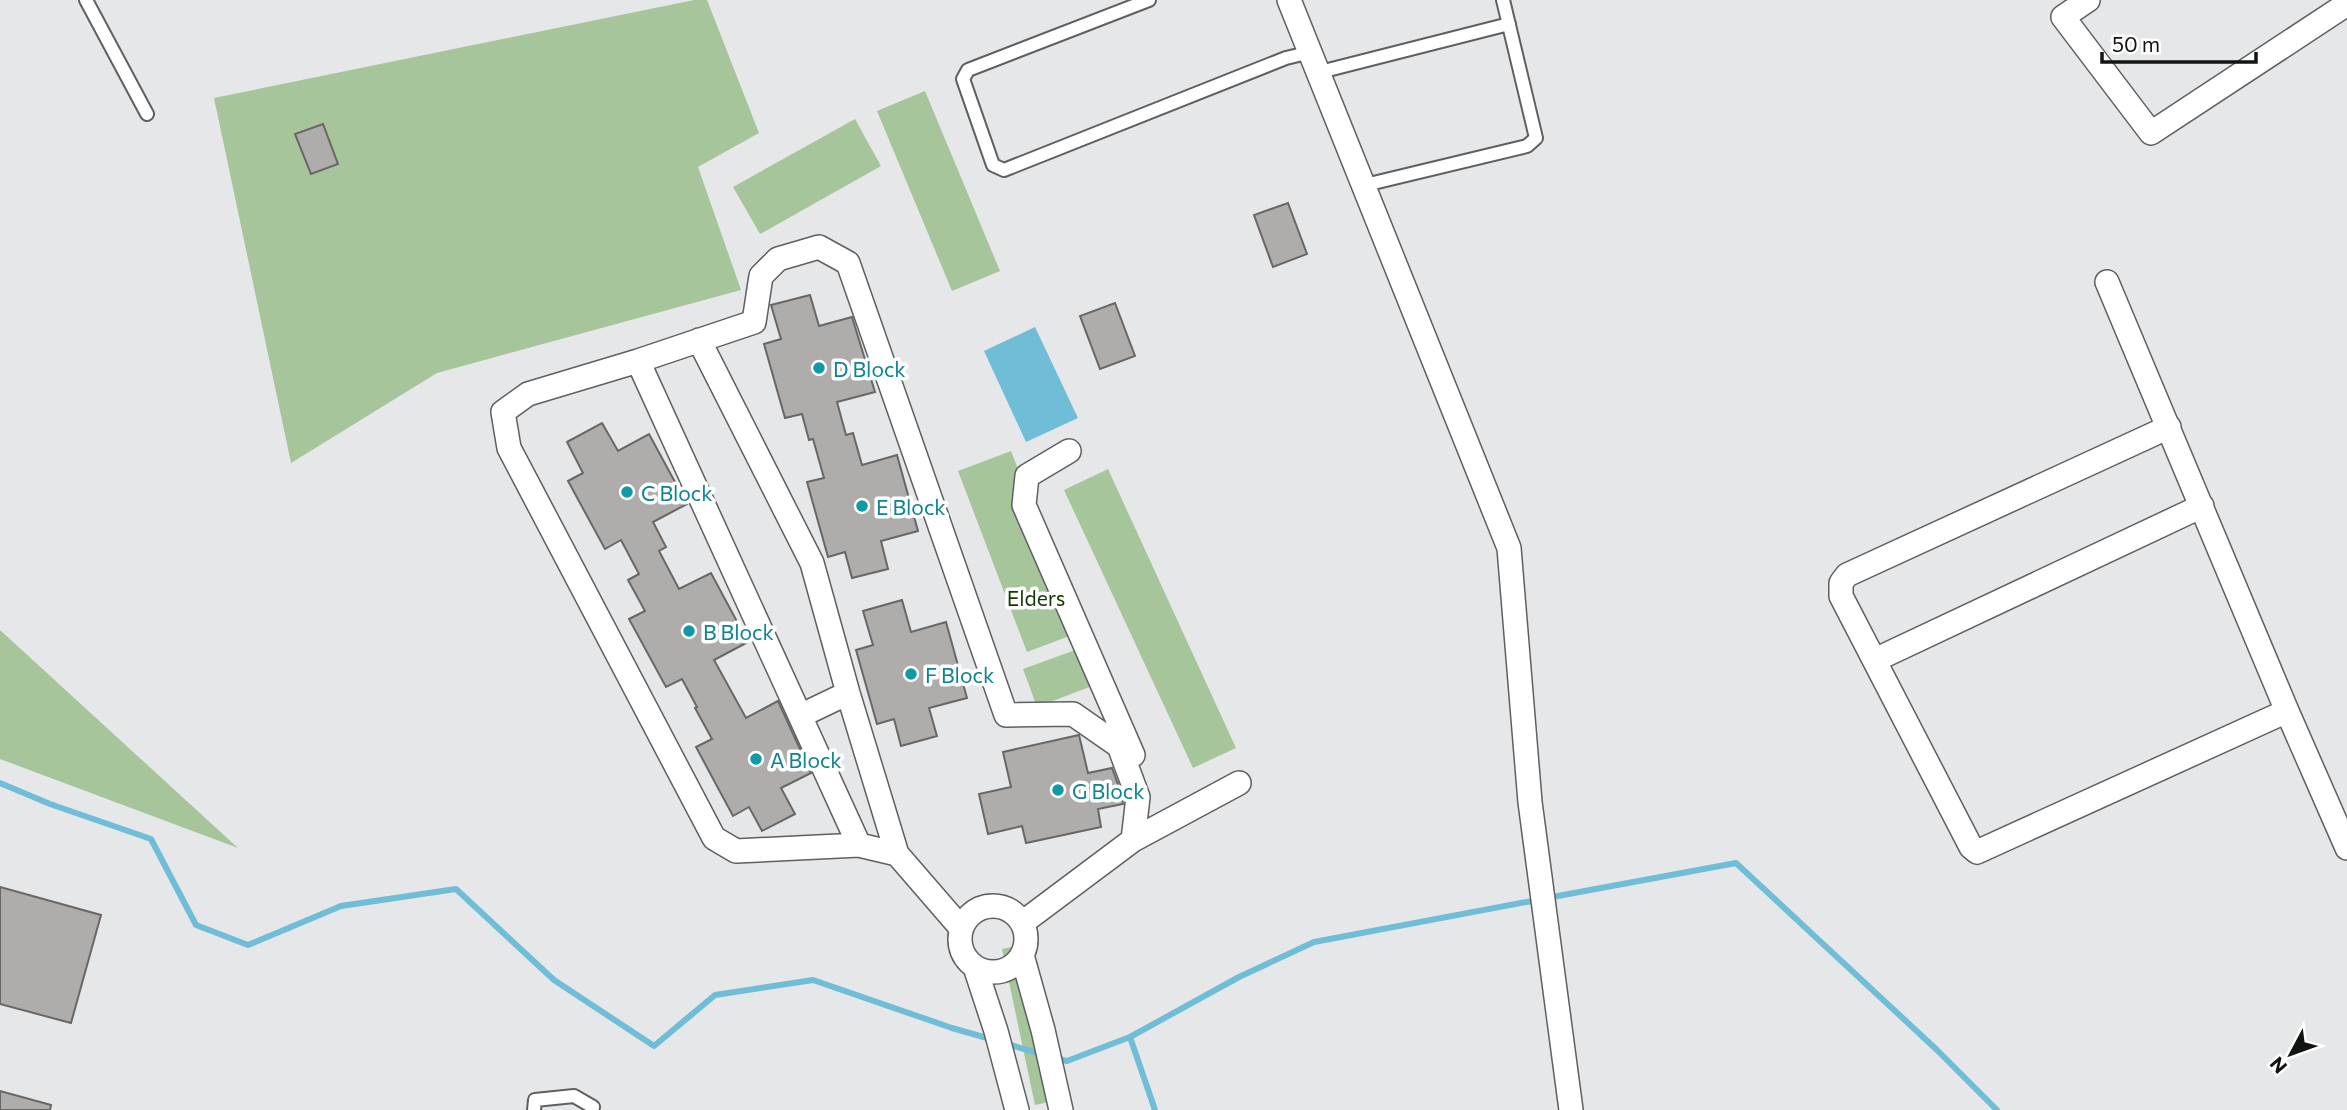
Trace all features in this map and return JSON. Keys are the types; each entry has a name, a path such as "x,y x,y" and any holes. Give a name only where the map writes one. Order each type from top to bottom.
{"street":[{"path":"1289,0 1509,548 1533,822 1571,1110"},
{"path":"2088,0 2063,17 2151,133 2347,4"},
{"path":"897,854 859,845 736,851 714,838 509,448 503,412 528,394 754,322 761,276 778,258 819,247 848,263 1006,715 1073,714 1119,746 1138,797 1133,840"},
{"path":"2107,282 2347,848"},
{"path":"699,340 812,563 897,854 961,929"},
{"path":"638,361 859,845"},
{"path":"2169,427 1847,575 1841,583 1841,596 1971,847 1978,852 2287,711"},
{"path":"1069,451 1027,477 1024,505 1147,788 1138,797"},
{"path":"1875,660 2202,506"},
{"path":"800,716 848,693"},
{"path":"1022,923 1133,840 1238,783"},
{"path":"1016,1109 996,1031 975,967 962,950 960,940 966,919 974,911 984,907 1006,909 1022,923 1025,933 1022,954 1043,1030 1059,1104"},
{"path":"975,967 997,972 1016,963 1022,954"}],"lane":[{"path":"86,0 147,114"},
{"path":"1149,0 968,70 962,79 993,165 1004,170 1286,58 1316,62 1509,24"},
{"path":"1365,186 1527,146 1536,138 1503,0"},
{"path":"534,1110 535,1100 574,1096 593,1107 593,1110"}],"green space":[{"path":"694,0 707,0 759,133 698,167 741,290 437,373 291,463 214,98"},
{"path":"925,91 1000,271 952,291 877,111"},
{"path":"855,119 881,166 760,234 733,187"},
{"name":"Elders","path":"1011,451 1080,632 1027,652 958,471"},
{"path":"1108,469 1236,748 1193,768 1064,490"},
{"path":"0,630 238,848 0,759"},
{"path":"1078,649 1092,686 1037,707 1023,669"},
{"path":"1016,946 1049,1102 1035,1105 1002,949"}],"water":[{"path":"1035,327 1078,418 1026,442 984,351"}],"building":[{"path":"323,124 338,164 311,174 295,134"},
{"path":"1288,203 1307,254 1273,267 1254,215"},
{"path":"810,295 819,326 852,317 875,392 837,402 846,435 853,433 862,465 897,455 918,531 881,541 888,569 852,578 845,552 828,557 807,482 824,478 813,439 809,440 802,414 785,418 764,344 781,339 771,305"},
{"path":"1115,303 1135,356 1100,369 1080,316"},
{"path":"602,423 618,451 649,434 687,504 653,522 666,547 659,551 679,589 711,573 748,642 714,660 746,718 778,701 811,773 781,788 795,814 762,831 749,807 733,816 696,747 712,739 695,708 697,707 682,679 666,687 629,619 645,611 628,580 639,574 621,540 605,549 568,481 583,473 567,442"},
{"name":"F Block","path":"902,600 911,632 946,622 967,698 929,708 937,736 901,746 894,719 877,724 856,650 873,645 863,611"},
{"name":"G Block","path":"1079,735 1088,773 1112,768 1123,804 1098,809 1101,827 1026,843 1022,826 988,834 979,794 1011,787 1003,752"},
{"path":"0,887 101,915 71,1023 0,1004"},
{"path":"0,1091 51,1105 50,1110 0,1110"}],"waterway":[{"path":"0,783 50,804 151,839 196,925 248,945 341,906 456,889 554,980 654,1046 715,995 813,980 994,1040"},
{"path":"1547,898 1736,863 1937,1050 1997,1110"},
{"path":"1055,1058 1067,1061 1130,1037 1239,977 1314,942 1537,900"},
{"path":"1130,1037 1155,1110"},
{"path":"1004,1043 1044,1055"}],"place":[{"name":"D Block","path":"819,368"},
{"name":"C Block","path":"627,492"},
{"name":"E Block","path":"862,506"},
{"name":"B Block","path":"689,631"},
{"name":"F Block","path":"911,674"},
{"name":"A Block","path":"756,759"},
{"name":"G Block","path":"1058,790"}]}
